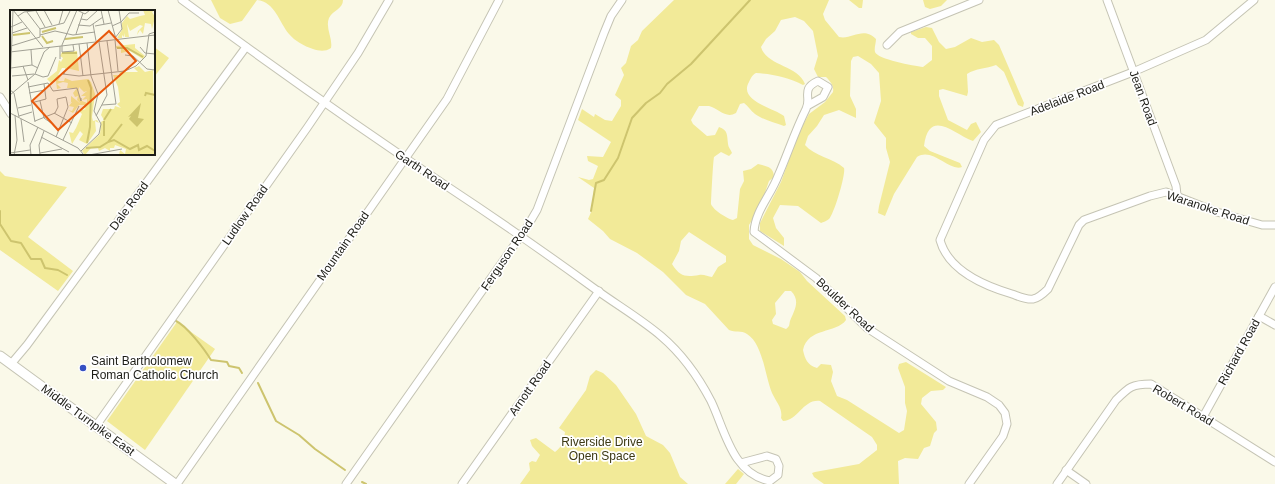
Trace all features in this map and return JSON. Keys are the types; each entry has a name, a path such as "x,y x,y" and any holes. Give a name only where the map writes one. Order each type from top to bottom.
{"main road":[{"name":"Middle Turnpike East","path":"4,360 176,484"}],"street":[{"name":"Garth Road","path":"182,0 246,47 405,158 522,236 647,324 664,338 701,384 711,401 732,453 741,462 760,479 770,481 778,475 779,466 776,459 772,457 767,456 741,462"},
{"name":"Ludlow Road","path":"96,426 325,102 358,53 390,0"},
{"name":"Mountain Road","path":"176,484 447,99 499,0"},
{"name":"Ferguson Road","path":"346,484 522,236 537,210 610,16 622,0"},
{"path":"887,46 900,32 979,0"},
{"name":"Jean Road","path":"1107,0 1176,186 1177,196"},
{"name":"Adelaide Road","path":"942,249 940,240 942,232 984,140 996,125 1133,72 1206,40 1254,0"},
{"name":"Dale Road","path":"4,360 27,345 246,47"},
{"path":"0,97 10,112"},
{"name":"Boulder Road","path":"808,106 796,128 778,178 755,222 754,232 816,278 867,328 949,381 986,397 999,405 1005,413 1007,424 1003,436 969,484"},
{"name":"Waranoke Road","path":"942,249 954,264 992,288 1032,299 1041,296 1048,289 1079,225 1084,220 1150,196 1166,192 1217,212 1262,225 1275,226"},
{"name":"Richard Road","path":"1203,417 1275,287"},
{"name":"Arnott Road","path":"462,484 599,291"},
{"path":"1259,316 1275,325"},
{"name":"Robert Road","path":"1057,484 1116,400 1127,390 1137,384 1151,384 1275,462"},
{"path":"1066,470 1086,484"}],"green space":[{"path":"211,0 257,0 242,21 230,24 220,18"},
{"path":"257,0 343,0 340,8 331,15 328,22 331,48 320,51 300,43 289,34 276,13 268,4"},
{"path":"674,0 829,0 823,14 825,20 839,37 848,37 862,33 871,35 876,39 875,52 877,55 896,62 923,67 932,60 932,46 925,38 918,38 911,34 911,32 926,27 932,28 939,42 946,49 955,47 971,38 982,42 994,40 999,45 1024,103 1023,107 1018,105 1004,72 996,65 967,74 967,96 943,89 939,90 939,96 948,120 967,130 971,124 976,122 981,132 973,141 943,126 937,125 931,128 927,134 924,146 930,151 960,163 962,167 957,168 929,155 917,157 894,194 885,216 878,213 890,162 886,148 886,138 874,123 881,101 879,73 871,64 858,56 853,57 851,61 850,96 856,109 856,118 839,110 824,115 808,136 805,145 813,152 835,162 844,168 834,210 829,219 821,223 798,206 780,205 773,218 776,228 784,238 784,246 760,231 760,223 781,182 799,132 809,114 825,102 833,92 833,86 826,77 818,77 814,69 818,56 813,31 804,21 795,17 781,20 775,31 766,39 761,47 769,58 796,73 805,84 803,85 780,76 756,73 749,82 747,89 748,94 759,103 784,116 786,125 784,126 766,120 754,113 744,103 740,104 736,113 732,115 722,113 713,107 699,106 691,120 693,124 707,136 715,135 719,127 726,133 728,145 732,153 729,156 721,152 714,157 711,204 724,216 733,220 737,218 740,189 744,181 743,171 751,169 758,164 767,166 773,171 774,177 769,181 760,207 749,225 749,239 753,245 781,259 800,272 807,281 845,316 846,320 841,324 810,338 803,350 807,361 814,367 817,368 821,364 831,365 833,372 831,381 837,396 847,400 899,433 904,430 907,411 905,403 905,387 898,368 899,364 906,362 946,387 943,390 931,391 922,398 921,404 936,422 937,430 934,433 930,446 924,448 918,459 905,458 898,461 899,484 824,484 814,477 812,473 815,472 859,464 877,450 877,445 872,437 820,401 809,403 793,418 783,421 781,418 780,408 772,393 757,345 752,339 745,333 729,330 705,304 686,295 663,272 637,253 610,239 603,231 588,219 592,210 594,188 578,177 589,180 593,179 598,166 588,161 587,156 603,157 611,142 578,120 582,109 594,117 595,114 605,120 612,121 621,106 621,100 615,95 624,75 621,68 626,63 631,46 638,40 642,31","holes":["689,232 726,256 726,262 718,267 712,277 703,275 687,276 681,274 672,264 679,251 681,241","785,291 791,291 796,298 795,310 786,329 773,324 772,320 776,314 775,303"]},
{"path":"849,0 863,0 862,8 859,8"},
{"path":"923,0 947,0 941,6 930,9 925,7"},
{"path":"155,48 169,58 155,76"},
{"path":"0,171 5,176 67,187 28,237 73,271 58,291 0,250"},
{"path":"177,322 215,349 145,450 107,421"},
{"name":"Riverside Drive Open Space","path":"596,370 603,373 616,385 636,414 646,436 663,445 670,453 680,477 688,484 520,484 530,470 529,463 532,461 536,462 540,455 532,446 530,440 536,438 555,452 559,448 565,432 559,428 586,390 590,376"},
{"path":"738,469 744,474 736,484 725,484"}],"waterway":[{"path":"591,211 596,183 604,180 618,158 632,118 646,103 660,93 667,84 691,64 750,0"},
{"path":"0,211 0,224 11,241 21,243 31,259 41,259 45,268 58,270 67,275"},
{"path":"176,321 190,333 211,360 227,362 229,366 239,368 242,373"},
{"path":"258,383 276,421 299,435 315,449 345,470"},
{"path":"362,482 366,484"}],"place":[{"name":"Saint Bartholomew Roman Catholic Church","path":"83,368"}]}
